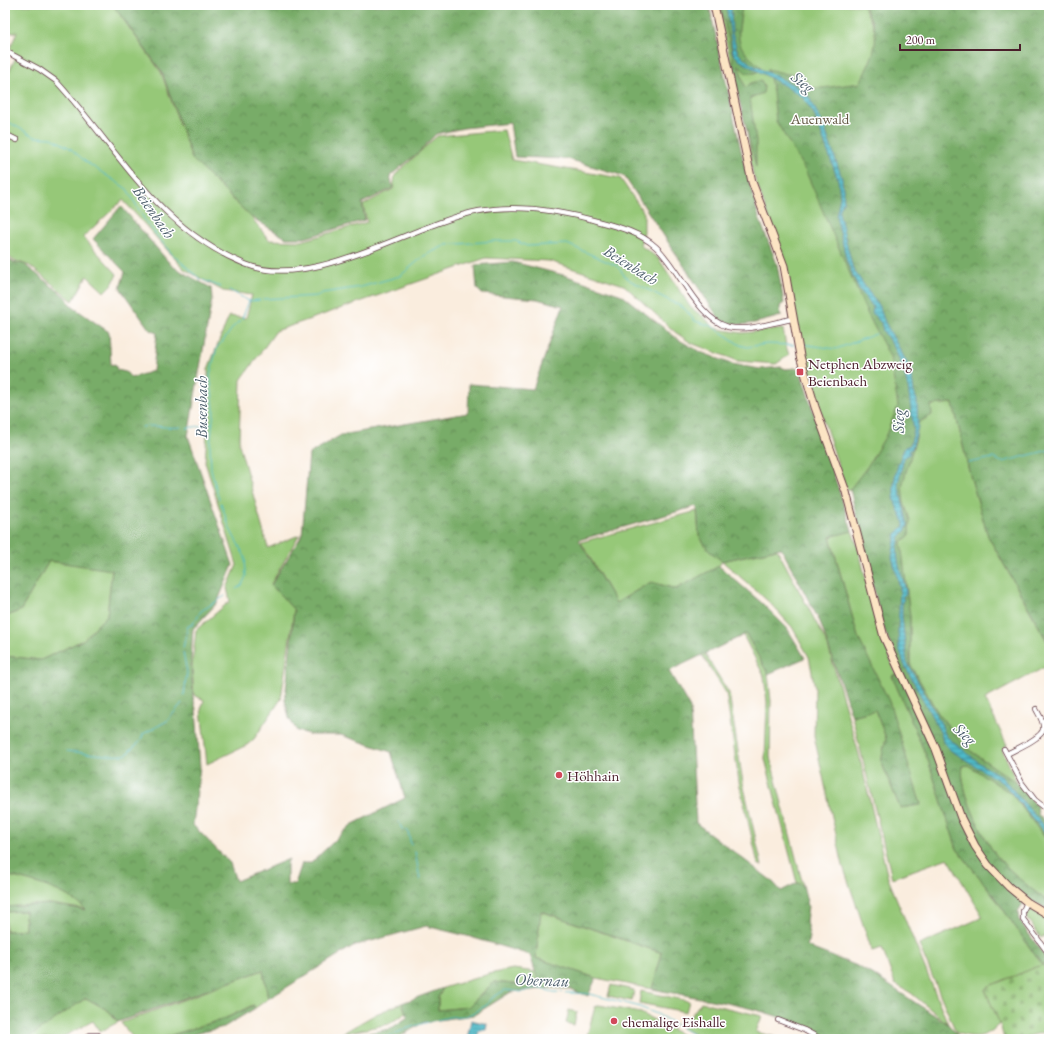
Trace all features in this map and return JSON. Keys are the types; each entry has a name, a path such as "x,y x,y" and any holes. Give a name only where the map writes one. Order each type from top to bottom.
{"main road":[{"path":"714,5 752,182 784,266 800,356 815,407 846,492 876,611 892,656 936,749 969,835 994,872 1027,902 1049,915"}],"street":[{"path":"5,51 46,73 67,93 111,149 174,219 204,244 247,265 257,268 283,271 317,267 460,216 497,209 531,210 563,214 600,222 643,238 656,247 666,258 701,307 723,325 737,328 748,328 793,319"},
{"path":"5,134 16,140"},
{"path":"1007,754 1038,737 1043,729 1042,721 1036,709"},
{"path":"1004,749 1022,783 1035,800 1049,811"},
{"path":"1027,902 1023,911 1023,919 1049,954"},
{"path":"778,1020 804,1030 821,1039"},
{"path":"83,1039 90,1035 98,1034"}],"green space":[{"path":"5,5 113,5 161,72 192,159 251,217 269,240 302,241 367,222 363,205 393,189 395,175 437,136 504,130 512,160 620,178 644,213 644,232 640,245 659,259 691,308 704,317 714,328 742,333 783,329 789,355 776,364 738,361 691,343 675,332 624,285 549,261 486,258 276,331 241,380 239,444 268,548 299,535 271,584 294,610 281,699 254,739 247,745 207,764 201,709 204,700 194,695 192,667 196,630 230,601 227,588 237,565 205,462 208,417 208,369 229,316 246,318 252,295 223,291 184,269 123,200 83,237 117,274 113,283 104,292 87,276 73,301 30,266 13,260 5,254 5,80 16,57 8,53 17,32 9,33 5,31"},
{"path":"113,5 709,5 743,159 759,218 777,264 784,303 780,306 781,316 750,324 728,323 720,320 624,176 568,159 515,157 510,123 464,128 436,134 418,153 390,176 393,188 362,203 365,220 305,238 286,238 251,217 192,159 162,72"},
{"name":"Auenwald","path":"717,5 863,5 875,29 931,405 953,403 970,475 988,536 1049,645 1049,665 985,699 1007,745 1002,749 1017,783 965,747 938,713 910,664 910,616 870,569 869,555 861,519 858,521 851,492 845,486 814,391 777,240 753,174 746,126"},
{"path":"720,5 742,5 739,33 741,46 751,59 761,67 756,73 746,73 739,66 745,88 751,83 761,80 764,87 763,93 750,98 756,141 756,167 731,68 733,67 733,58"},
{"path":"863,5 1049,5 1049,644 988,536 970,475 953,403 931,405 932,415 918,423 916,438 902,486 904,502 910,520 909,536 901,542 910,616 910,664 938,713 965,747 1017,783 1037,806 1038,814 1049,826 1049,843 1012,794 968,765 963,766 962,775 968,799 985,837 996,855 1013,873 1049,902 1049,910 1026,898 1018,912 1019,920 1049,962 1042,965 991,892 957,849 928,760 892,676 901,672 882,624 850,489 867,467 885,437 898,406 890,357 866,311 806,172 776,121 773,92 768,69 787,74 801,73 811,88 823,88 860,83 870,62 875,44 874,27"},
{"path":"121,206 172,266 211,288 212,299 188,436 233,565 217,603 193,629 191,659 200,767 193,825 230,863 236,881 289,859 287,863 287,884 295,884 302,863 311,863 351,825 405,798 391,752 341,735 312,735 297,731 289,718 285,700 294,610 271,585 302,535 309,454 341,435 468,413 469,384 533,389 563,306 537,299 482,294 477,289 475,265 513,262 567,276 622,295 679,340 703,353 732,364 760,369 781,367 800,370 852,531 830,537 858,637 889,701 921,805 900,808 881,761 886,738 875,710 852,716 820,622 781,548 722,561 708,550 699,535 697,506 579,540 616,603 651,582 676,589 719,566 763,604 787,628 805,658 768,674 746,634 669,671 690,708 696,823 772,881 781,891 797,883 803,885 808,906 806,922 810,938 806,945 815,950 855,965 875,976 948,1024 961,1039 827,1039 786,1019 764,1012 742,1006 652,989 662,953 541,911 536,958 596,978 588,996 570,989 552,988 511,992 474,1015 424,1022 396,1039 352,1039 351,1036 390,1029 408,1017 402,1003 443,988 438,998 438,1010 468,1007 494,982 540,987 530,955 467,936 426,926 353,946 268,999 263,970 118,1022 109,1011 86,998 31,1036 25,1039 5,1039 5,927 6,931 25,930 25,911 5,912 5,907 50,904 86,910 69,897 48,887 5,875 5,656 41,660 83,640 107,615 112,570 49,561 21,610 5,617 5,256 13,262 24,264 67,298 70,305 109,332 111,365 115,364 117,370 126,372 131,378 153,371 157,333 149,329 120,288 125,272 93,239"},
{"path":"697,511 699,535 722,561 719,566 676,589 651,582 616,603 581,542"},
{"path":"852,531 859,550 874,617 896,674 892,676 928,760 957,849 991,892 1042,965 987,987 985,990 1000,1024 982,1036 968,1036 956,1032 919,945 983,917 948,858 892,878 852,716 875,710 886,738 881,761 900,808 921,804 858,637 830,536"},
{"path":"777,549 827,643 859,754 888,878 948,1024 911,993 895,984 882,948 872,951 843,866 814,736 815,688 809,657 792,627 769,602 722,561"},
{"path":"49,561 112,569 107,615 83,640 41,660 5,656 5,617 21,610"},
{"path":"746,634 768,674 771,701 770,757 803,885 797,883 765,759 767,702 764,676 743,635"},
{"path":"705,654 729,693 743,783 762,866 758,864 739,782 726,693 702,655"},
{"path":"968,765 1012,794 1049,843 1049,902 1013,873 996,855 985,837 973,812 964,786 962,775 963,766"},
{"path":"5,875 49,887 70,897 87,910 50,904 5,907"},
{"path":"1031,909 1049,920 1049,949 1048,940 1045,936 1041,938 1025,916 1026,910"},
{"path":"25,911 25,930 6,931 5,912"},
{"path":"540,911 662,953 652,989 596,978 536,958"},
{"path":"1049,962 1049,1031 1025,1037 1025,1039 1004,1039 1000,1024 985,990 987,987"},
{"path":"513,969 536,972 540,987 494,982 468,1007 438,1010 438,998 443,988 489,974"},
{"path":"263,970 268,999 254,1009 253,1005 224,1019 159,1039 134,1039 121,1023"},
{"path":"611,985 634,990 632,1001 608,996"},
{"path":"641,991 689,1001 686,1012 639,1003"},
{"path":"86,998 109,1011 118,1022 100,1032 93,1021 59,1039 25,1039"},
{"path":"701,1002 762,1016 756,1032 783,1039 703,1039 682,1028"},
{"path":"402,1003 406,1013 389,1024 341,1034 376,1014"},
{"path":"254,1005 254,1009 224,1027 194,1034 196,1039 159,1039 224,1019"},
{"path":"599,1005 641,1013 690,1039 586,1039 595,1007"},
{"path":"569,1010 577,1012 574,1025 566,1023"}],"water":[{"path":"726,5 731,5 732,33 738,53 751,64 796,86 809,97 824,126 842,178 844,199 839,212 853,269 880,308 885,322 911,370 914,392 917,400 918,427 912,449 909,450 910,453 904,458 898,484 908,525 900,539 897,553 906,591 906,594 902,597 904,599 902,602 902,616 907,662 940,721 946,736 982,765 1001,776 1049,832 1049,838 1004,784 950,750 943,742 941,734 904,664 899,648 898,632 900,588 892,557 896,534 904,526 894,498 895,476 902,454 905,447 910,445 914,431 908,388 903,369 895,349 883,331 881,323 872,313 873,307 859,289 847,262 836,216 840,197 838,180 814,114 803,98 792,90 739,60 733,53"},
{"path":"471,1020 487,1024 486,1030 479,1030 477,1039 467,1039"}],"waterway":[{"name":"Beienbach","path":"5,120 35,137 52,138 70,148 86,162 127,189 146,222 171,253 200,279 221,287"},
{"name":"Beienbach","path":"263,299 317,296 322,293 361,287 400,276 424,256 446,245 494,241 516,241 527,246 567,244 617,266 631,281 684,308 695,321 712,326 740,345 747,347 767,344 794,345"},
{"name":"Beienbach","path":"229,290 249,301 260,300"},
{"name":"Busenbach","path":"219,499 211,469 210,445 214,410 210,375 217,347 234,326 242,319 249,301"},
{"name":"Beienbach","path":"801,344 836,349 876,334"},
{"name":"Busenbach","path":"207,425 212,423"},
{"path":"186,428 201,426"},
{"path":"142,427 181,427"},
{"path":"968,463 993,458 1002,462 1049,450"},
{"name":"Busenbach","path":"221,503 230,529 245,557 246,576 242,585 236,589"},
{"name":"Busenbach","path":"183,648 188,626 192,625 201,611 225,596"},
{"name":"Busenbach","path":"183,652 187,672 184,695"},
{"name":"Busenbach","path":"67,751 108,755 127,754 140,741 143,734 167,721 182,703"},
{"path":"399,822 402,829 408,831 411,845"},
{"path":"415,851 420,880"},
{"name":"Obernau","path":"384,1039 405,1029 425,1023 450,1017 467,1016 487,1005 492,998 505,990 522,992 537,988 554,992 589,994 637,1006 657,1014 701,1039"}],"place":[{"name":"Netphen Abzweig Beienbach","path":"800,372"},
{"name":"Höhhain","path":"559,775"},
{"name":"ehemalige Eishalle","path":"614,1021"}],"water label":[{"name":"Sieg","path":"803,82"},
{"name":"Sieg","path":"898,421"},
{"name":"Sieg","path":"965,734"}]}
